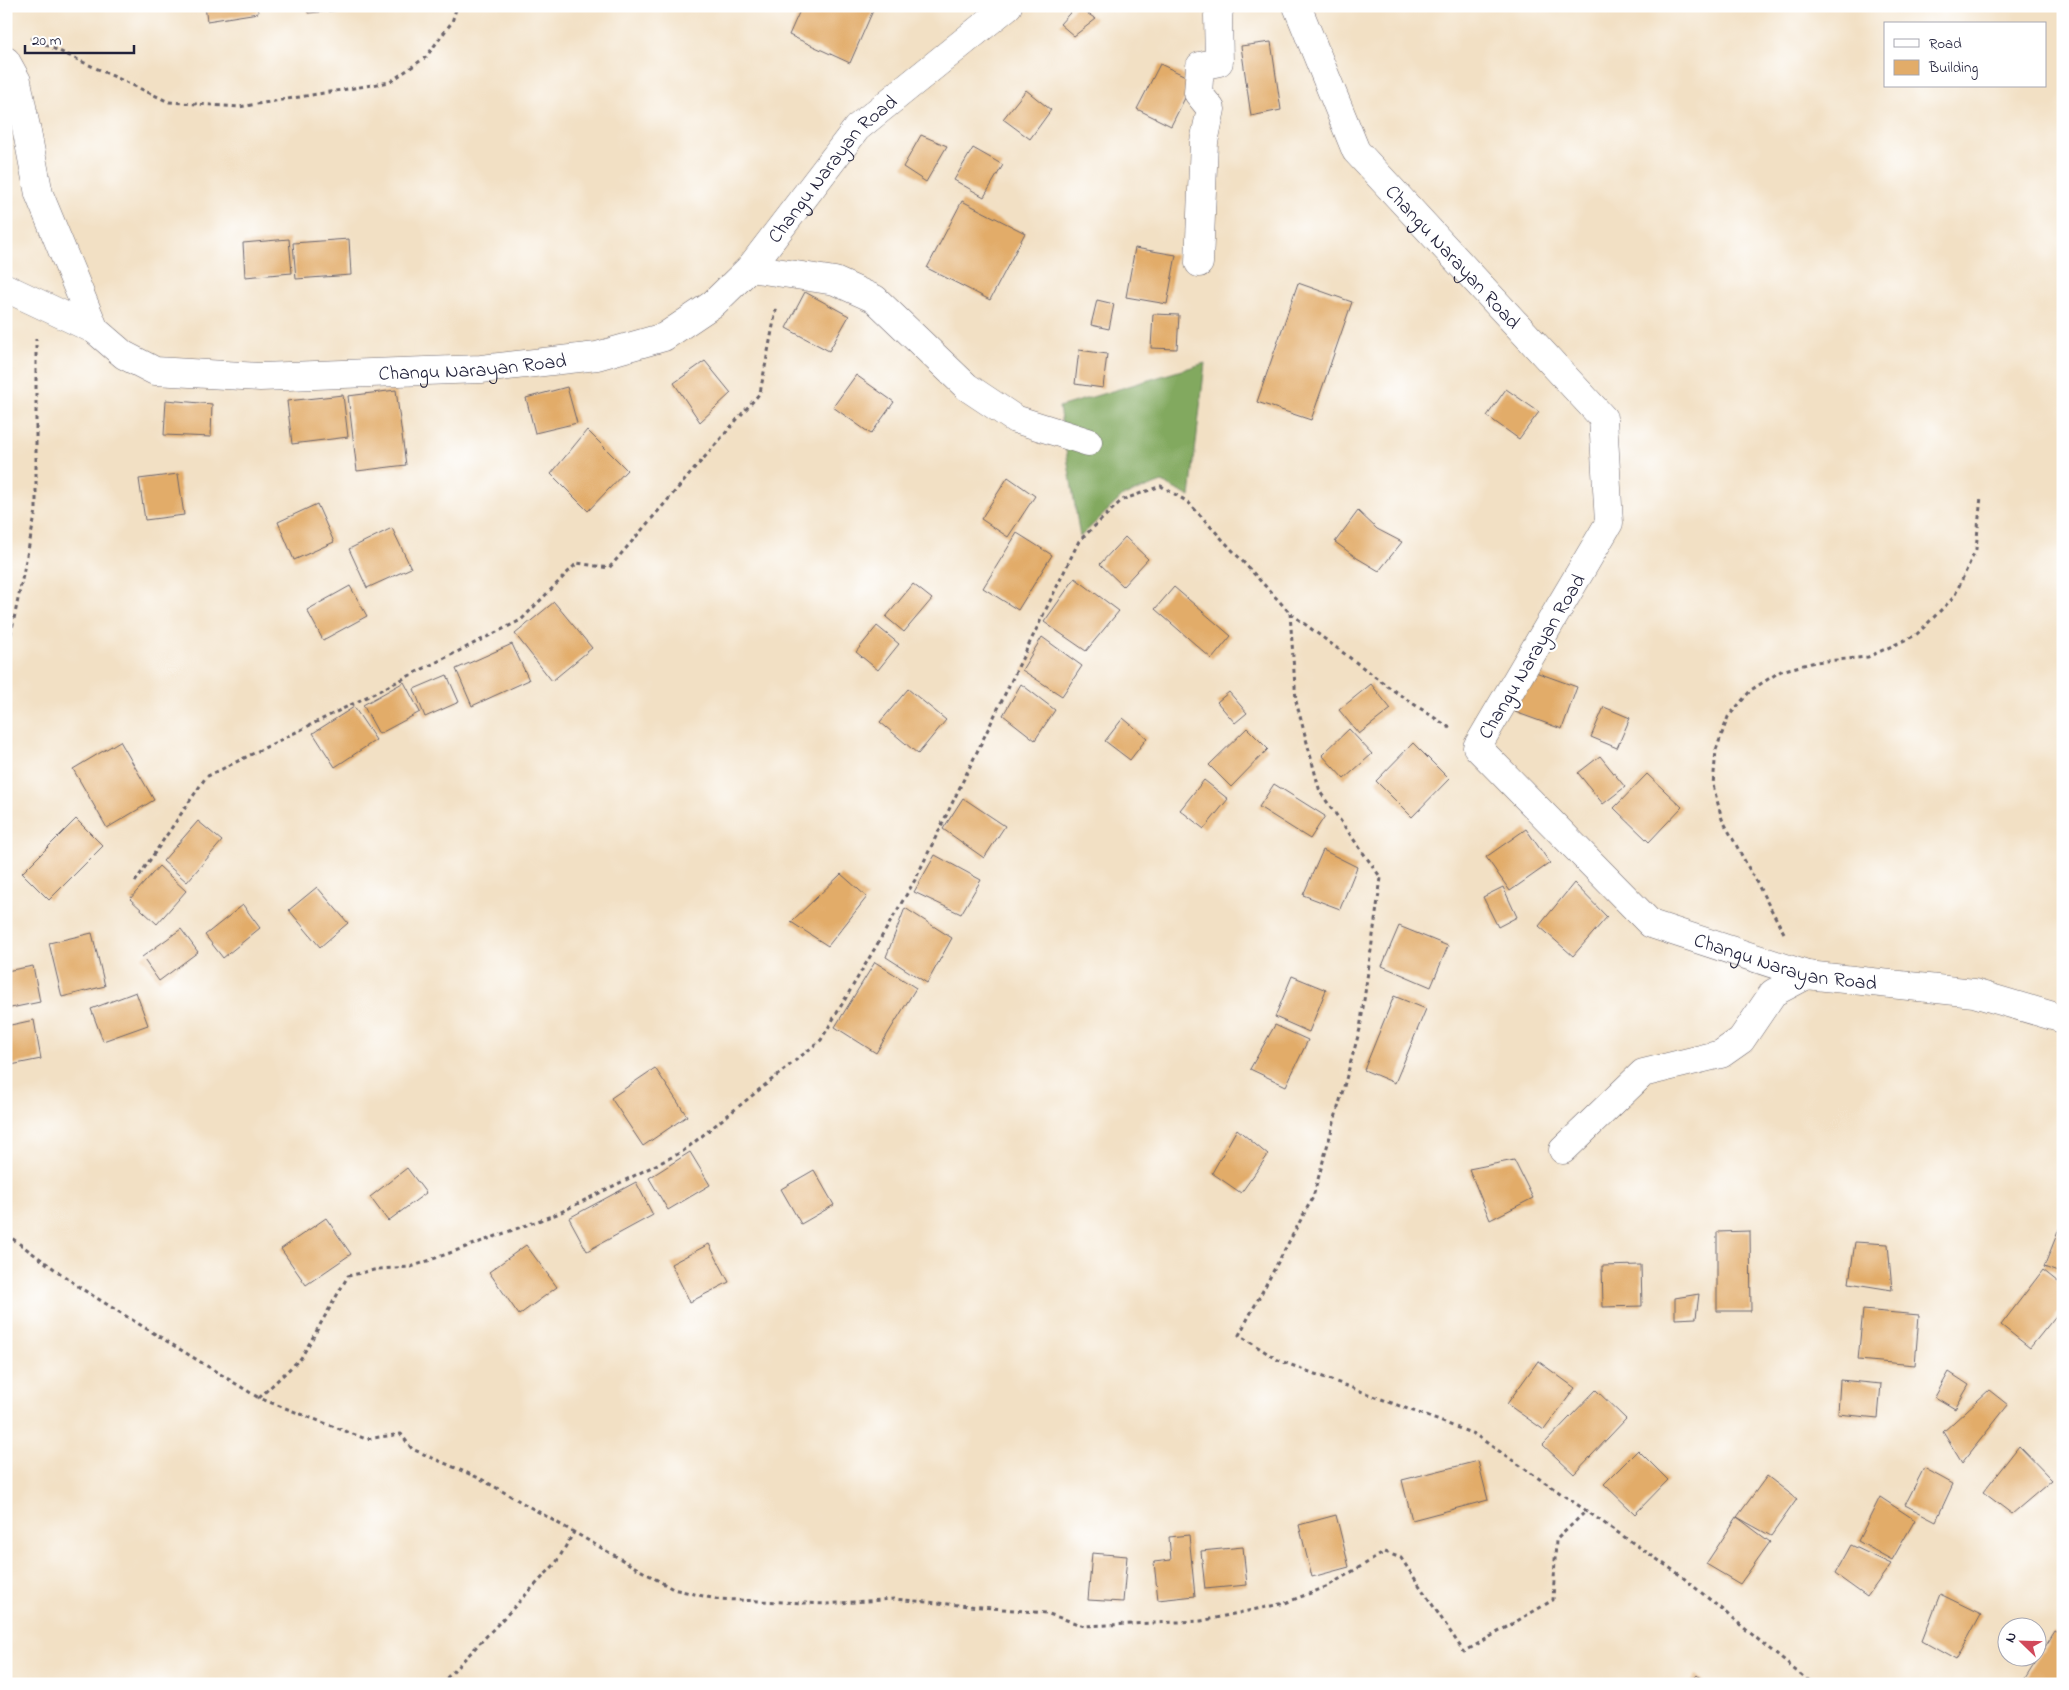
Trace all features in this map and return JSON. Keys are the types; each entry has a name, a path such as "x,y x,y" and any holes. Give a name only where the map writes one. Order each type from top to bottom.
{"main road":[{"name":"Changu Narayan Road","path":"6,61 17,81 39,194 95,330 124,355 155,371 260,377 481,369 597,356 664,337 713,304 750,268 857,128 1008,6"},
{"path":"1199,263 1204,142 1211,109 1198,93 1200,66 1219,62 1218,16 1220,6"},
{"name":"Changu Narayan Road","path":"1297,6 1356,150 1603,418 1609,523 1477,747 1651,924 1807,975 1974,993 2063,1019"},
{"path":"750,268 835,281 875,299 975,392 1015,419 1088,442"},
{"path":"6,288 95,330"},
{"path":"1564,1150 1643,1072 1721,1054 1741,1040 1773,993 1807,975"}],"path":[{"path":"25,35 169,102 239,108 390,82 426,57 452,22 457,6"},
{"path":"136,882 206,777 521,620 577,564 609,568 760,393 780,289 750,268"},
{"path":"6,658 36,511 36,302"},
{"path":"259,1398 300,1358 348,1276 378,1268 410,1267 557,1214 682,1152 821,1040 915,880 1079,541 1122,500 1161,486 1188,502 1290,613 1477,747"},
{"path":"1807,975 1722,819 1713,785 1716,750 1728,717 1751,690 1781,671 1815,662 1868,657 1916,635 1954,597 1976,549 1982,496"},
{"path":"1290,613 1296,701 1320,792 1381,878 1360,1029 1313,1197 1239,1334 1278,1360 1474,1434 1680,1575 1812,1684"},
{"path":"6,1234 82,1289 259,1398 366,1439 401,1434 412,1448 482,1479 673,1589 716,1598 826,1604 894,1599 1046,1614 1084,1626 1201,1621 1285,1603 1326,1586 1385,1552 1401,1558 1464,1652 1553,1600 1556,1540 1586,1511"},
{"path":"441,1684 556,1562 574,1532"}],"green space":[{"path":"1205,363 1190,497 1162,482 1123,496 1080,537 1059,407"}],"building":[{"path":"205,6 257,6 258,13 207,21"},
{"path":"307,6 365,6 365,8 308,13"},
{"path":"802,6 875,6 850,63 789,35"},
{"path":"1076,6 1096,19 1074,36 1060,24"},
{"path":"1271,42 1281,110 1251,116 1241,46"},
{"path":"1160,64 1194,80 1171,126 1137,109"},
{"path":"1026,90 1051,110 1030,139 1003,119"},
{"path":"921,135 947,146 926,182 903,167"},
{"path":"973,148 1003,165 984,197 954,180"},
{"path":"962,201 1025,233 990,300 927,268"},
{"path":"289,239 292,273 245,277 243,243"},
{"path":"349,239 351,275 296,279 293,243"},
{"path":"1135,248 1176,255 1167,304 1126,297"},
{"path":"1298,283 1352,302 1311,420 1257,402"},
{"path":"805,292 849,316 829,351 786,328"},
{"path":"1097,300 1114,304 1109,329 1091,325"},
{"path":"1153,314 1179,315 1177,349 1151,348"},
{"path":"1079,350 1107,354 1103,388 1075,384"},
{"path":"705,361 731,393 700,422 674,383"},
{"path":"856,375 894,402 871,434 833,407"},
{"path":"567,387 577,423 535,433 526,398"},
{"path":"1506,389 1539,412 1519,439 1487,416"},
{"path":"396,390 406,465 357,471 348,396"},
{"path":"343,395 348,437 292,444 287,401"},
{"path":"166,400 212,404 211,437 164,435"},
{"path":"587,430 627,470 588,511 551,474"},
{"path":"178,474 184,515 145,520 139,479"},
{"path":"1008,477 1035,496 1008,537 981,519"},
{"path":"317,504 334,542 294,560 278,522"},
{"path":"1358,511 1377,529 1402,542 1379,571 1335,542"},
{"path":"392,528 411,568 367,588 349,549"},
{"path":"1017,533 1052,555 1018,610 983,588"},
{"path":"1125,537 1148,559 1123,586 1100,564"},
{"path":"1075,578 1119,611 1086,651 1044,622"},
{"path":"913,584 932,599 904,632 886,617"},
{"path":"350,586 367,616 323,640 307,610"},
{"path":"1174,587 1231,636 1212,659 1155,609"},
{"path":"554,602 592,648 552,681 515,634"},
{"path":"877,626 899,644 878,670 856,652"},
{"path":"1042,637 1082,666 1062,696 1022,670"},
{"path":"512,644 529,680 472,706 456,669"},
{"path":"1530,670 1577,687 1562,729 1515,712"},
{"path":"447,675 459,702 425,717 414,689"},
{"path":"404,682 420,712 379,734 363,705"},
{"path":"1021,684 1055,710 1035,740 1003,715"},
{"path":"1371,684 1391,709 1359,734 1339,710"},
{"path":"908,689 946,720 918,754 880,722"},
{"path":"1229,692 1247,713 1235,723 1217,702"},
{"path":"354,707 376,740 335,767 313,733"},
{"path":"1604,707 1630,718 1617,748 1591,737"},
{"path":"1123,718 1147,738 1130,760 1105,741"},
{"path":"1247,728 1268,749 1231,787 1209,765"},
{"path":"1349,729 1372,754 1344,779 1322,755"},
{"path":"120,741 154,800 107,828 73,769"},
{"path":"1413,743 1449,779 1412,817 1376,781"},
{"path":"1600,756 1625,787 1603,804 1578,773"},
{"path":"1647,774 1682,807 1649,842 1614,808"},
{"path":"1204,780 1228,799 1204,829 1180,810"},
{"path":"1274,784 1325,816 1310,839 1259,807"},
{"path":"963,798 1005,826 984,858 943,829"},
{"path":"76,819 103,846 49,900 22,873"},
{"path":"198,821 222,841 187,882 163,861"},
{"path":"1526,829 1550,863 1510,891 1486,857"},
{"path":"1323,850 1357,867 1340,909 1303,895"},
{"path":"935,855 981,880 961,914 914,892"},
{"path":"159,866 186,891 157,924 130,899"},
{"path":"841,874 867,897 828,946 791,922"},
{"path":"1574,883 1607,917 1573,956 1539,926"},
{"path":"317,887 348,923 320,947 289,910"},
{"path":"1503,887 1517,917 1498,927 1483,897"},
{"path":"243,905 260,928 223,958 205,935"},
{"path":"905,908 952,938 927,983 886,957"},
{"path":"1399,926 1448,946 1431,987 1382,966"},
{"path":"181,929 198,952 159,981 142,957"},
{"path":"92,933 105,986 62,997 49,943"},
{"path":"875,962 916,988 876,1053 835,1027"},
{"path":"33,966 40,1002 6,1009 6,971"},
{"path":"1292,976 1326,990 1309,1032 1275,1017"},
{"path":"136,992 148,1025 103,1041 91,1009"},
{"path":"1394,996 1426,1009 1395,1083 1364,1070"},
{"path":"34,1020 41,1059 6,1066 6,1026"},
{"path":"1275,1025 1308,1040 1286,1086 1250,1069"},
{"path":"655,1068 687,1116 643,1146 611,1098"},
{"path":"1237,1129 1268,1155 1241,1193 1212,1173"},
{"path":"690,1152 710,1185 668,1210 649,1178"},
{"path":"1514,1160 1533,1198 1490,1220 1469,1169"},
{"path":"407,1168 426,1193 388,1221 370,1197"},
{"path":"814,1170 834,1205 801,1224 781,1189"},
{"path":"636,1182 653,1215 587,1251 569,1218"},
{"path":"326,1218 351,1254 306,1285 281,1249"},
{"path":"2063,1219 2063,1274 2044,1267"},
{"path":"1750,1231 1751,1311 1717,1311 1717,1232"},
{"path":"1855,1242 1888,1244 1892,1290 1849,1283"},
{"path":"709,1244 729,1282 690,1302 671,1264"},
{"path":"526,1245 557,1287 519,1315 489,1272"},
{"path":"1641,1265 1642,1306 1603,1307 1602,1266"},
{"path":"2043,1270 2063,1286 2063,1307 2030,1348 2001,1325"},
{"path":"1699,1294 1696,1318 1675,1319 1675,1298"},
{"path":"1863,1310 1919,1315 1915,1365 1858,1360"},
{"path":"1538,1361 1575,1388 1544,1430 1507,1404"},
{"path":"1949,1372 1969,1385 1955,1409 1935,1397"},
{"path":"1840,1380 1881,1384 1878,1418 1838,1414"},
{"path":"1596,1390 1626,1419 1574,1474 1543,1445"},
{"path":"1989,1390 2008,1405 1962,1463 1943,1432"},
{"path":"2019,1446 2052,1480 2012,1514 1983,1492"},
{"path":"1638,1450 1668,1480 1635,1514 1604,1484"},
{"path":"1478,1461 1488,1500 1412,1520 1402,1480"},
{"path":"1924,1468 1953,1484 1936,1521 1905,1505"},
{"path":"1767,1476 1797,1499 1771,1536 1737,1517"},
{"path":"1880,1497 1915,1520 1892,1560 1858,1541"},
{"path":"1336,1515 1349,1567 1312,1577 1299,1525"},
{"path":"1737,1517 1770,1542 1740,1584 1706,1564"},
{"path":"1189,1535 1195,1596 1158,1600 1154,1562 1171,1560 1169,1537"},
{"path":"1851,1545 1891,1564 1867,1597 1835,1574"},
{"path":"1243,1547 1247,1585 1205,1589 1201,1551"},
{"path":"1092,1553 1127,1556 1123,1602 1088,1600"},
{"path":"1940,1594 1981,1614 1956,1660 1922,1641"},
{"path":"2055,1631 2063,1635 2063,1684 2022,1684 2032,1668 2046,1668 2046,1645"},
{"path":"1697,1675 1707,1684 1689,1684"}]}
